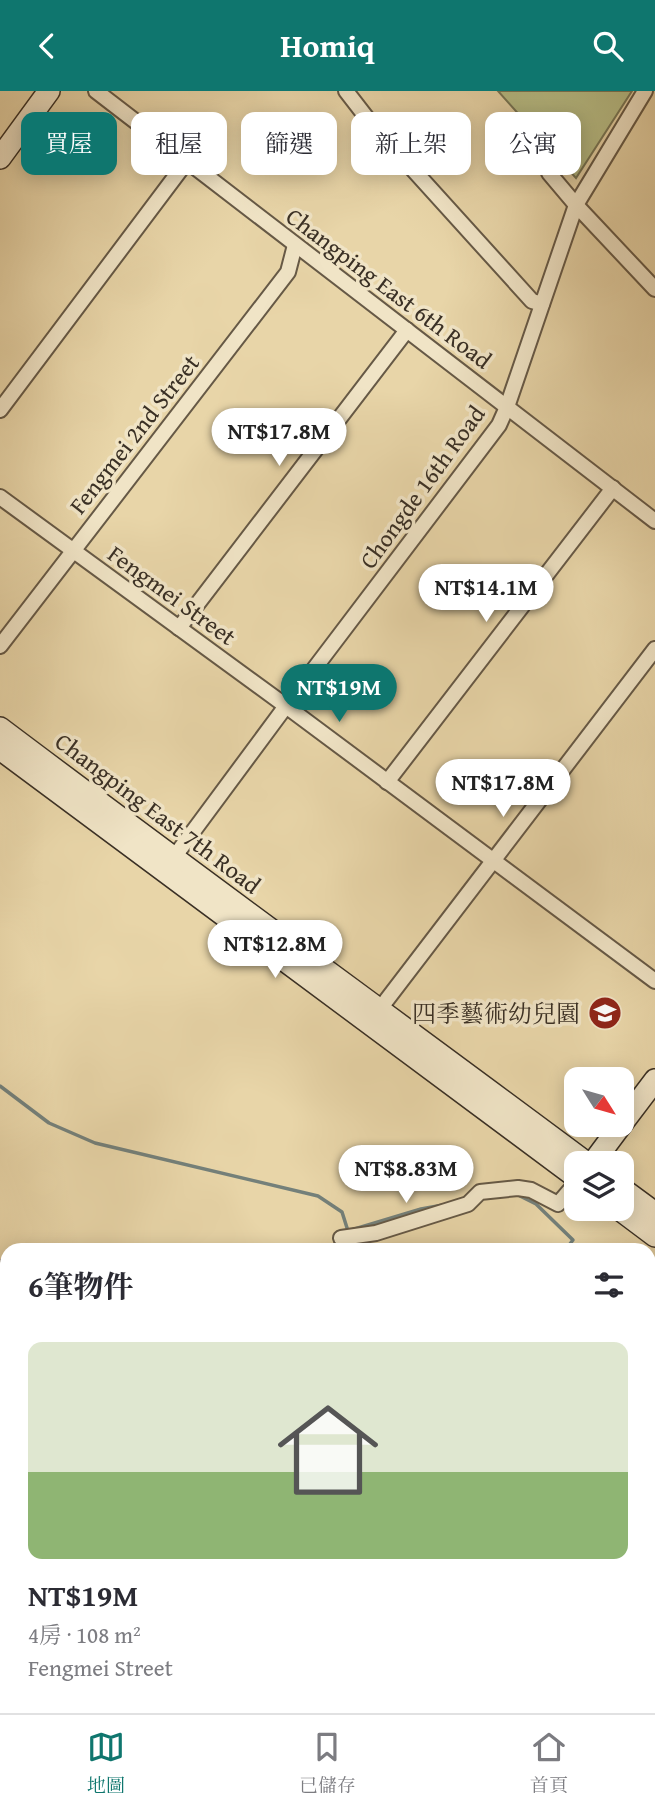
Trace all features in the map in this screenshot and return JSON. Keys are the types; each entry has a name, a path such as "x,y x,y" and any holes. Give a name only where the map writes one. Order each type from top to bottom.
{"street":[{"path":"0,158 49,91"},
{"name":"Changping East 6th Road","path":"96,91 131,118"},
{"path":"346,91 370,122 532,301 542,304"},
{"name":"Chongde 16th Road","path":"168,864 499,425 576,205 645,91"},
{"path":"0,410 176,175"},
{"name":"Changping East 6th Road","path":"205,175 655,521"},
{"path":"552,175 655,289"},
{"name":"Fengmei 2nd Street","path":"0,646 288,271 295,245"},
{"path":"178,628 407,330"},
{"path":"387,782 613,488"},
{"name":"Fengmei Street","path":"0,497 655,981"},
{"path":"379,1010 655,649"},
{"name":"Changping East 7th Road","path":"0,728 168,864 564,1168"},
{"name":"Changping East 7th Road","path":"0,749 288,942 572,1151"},
{"path":"634,1108 655,1080"},
{"path":"600,1151 611,1137"},
{"path":"341,1238 376,1233 468,1204 480,1192 518,1188 531,1190 558,1204 564,1197"},
{"path":"634,1198 655,1213"},
{"path":"634,1220 655,1236"}],"green space":[{"path":"498,91 632,91 581,170 581,112 517,112"}],"waterway":[{"path":"0,1086 49,1123 95,1143 318,1196 342,1212 348,1231 443,1205"},
{"path":"516,1194 536,1204 573,1240 571,1243"}],"place":[{"name":"四季藝術幼兒園","path":"605,1013"}]}
